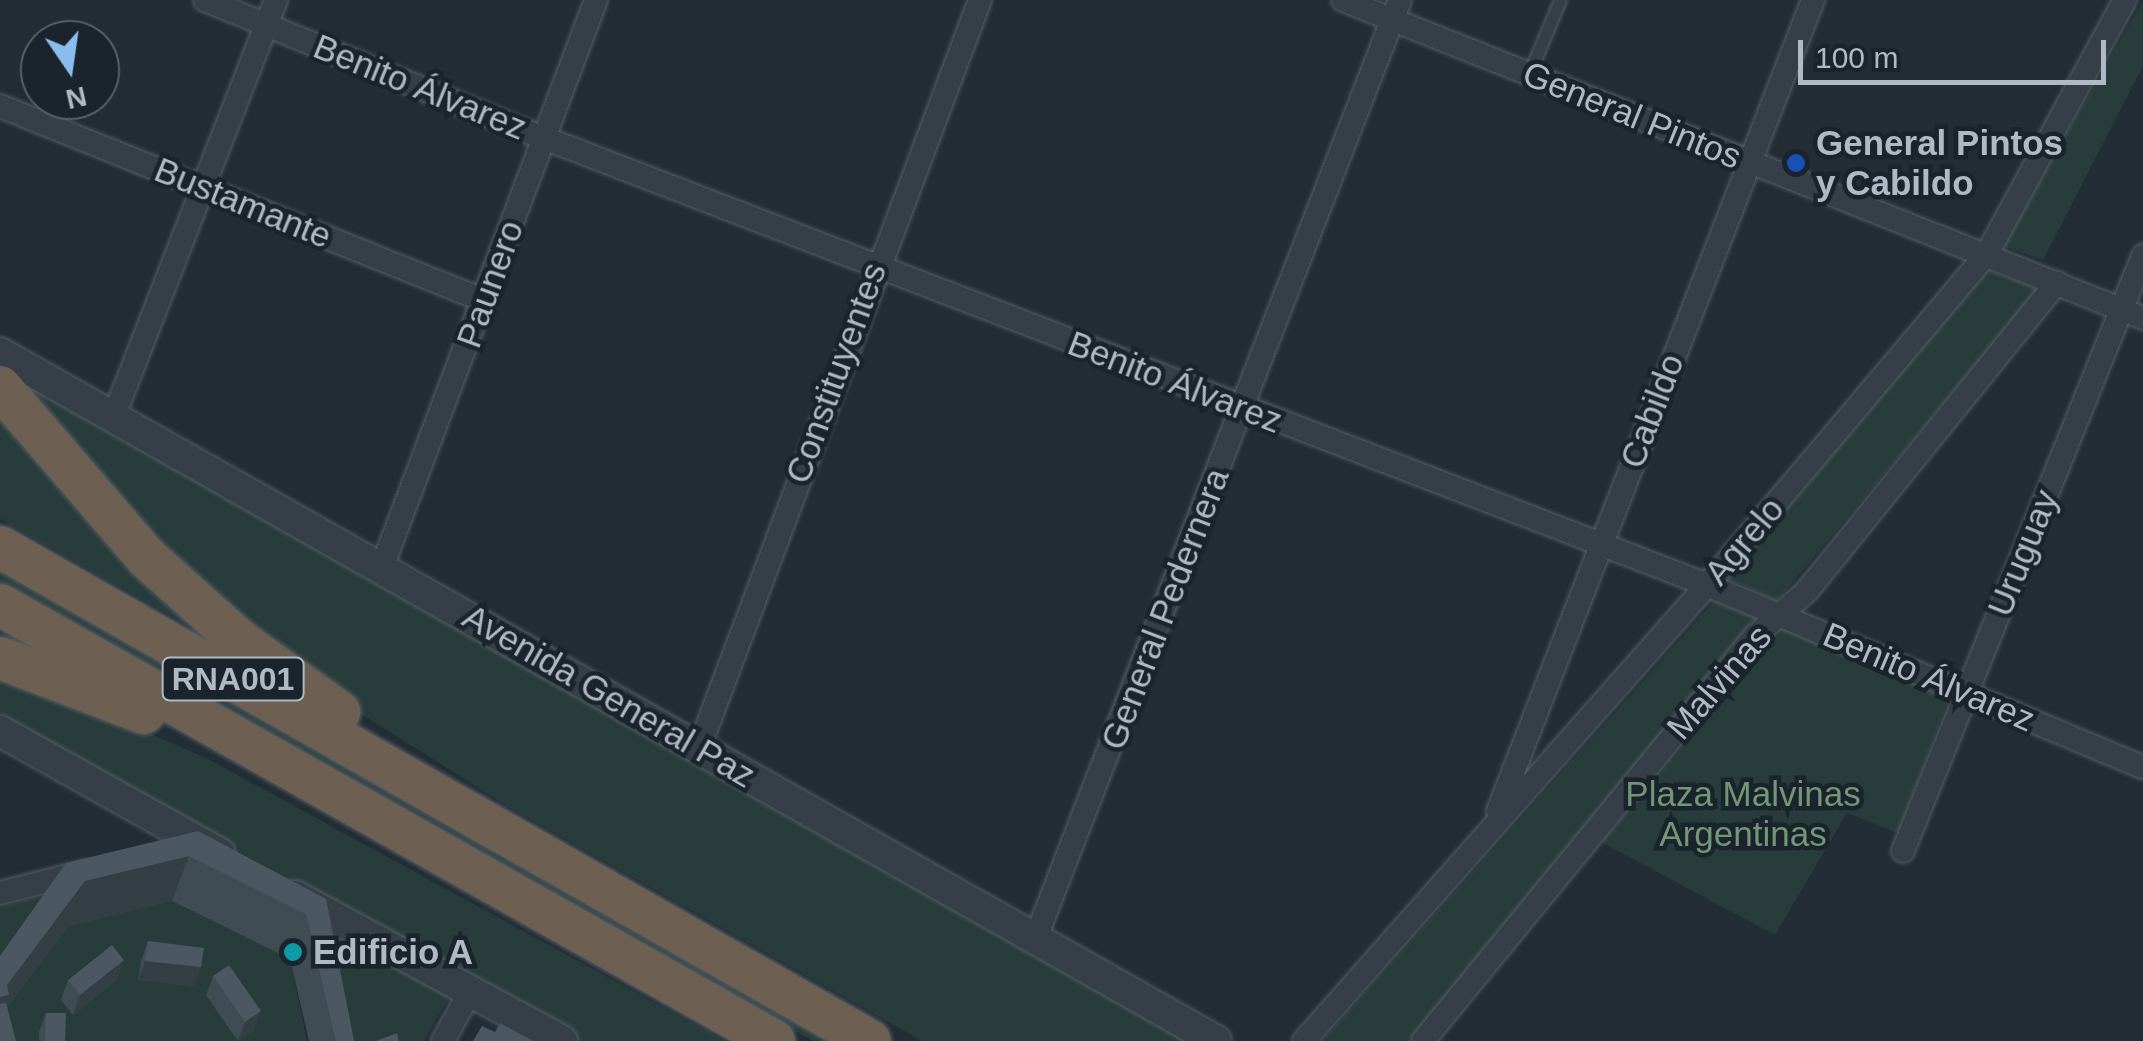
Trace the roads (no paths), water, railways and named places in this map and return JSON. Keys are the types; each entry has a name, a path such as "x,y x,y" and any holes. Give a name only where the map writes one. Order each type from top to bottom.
{"highway":[{"path":"0,387 112,522 194,604 466,810"},
{"name":"RNA001","path":"0,547 870,1041"},
{"name":"RNA001","path":"0,605 774,1041"},
{"path":"0,658 355,805"}],"street":[{"name":"Benito Álvarez","path":"205,0 544,138 1707,585 2143,767"},
{"path":"114,418 276,0"},
{"name":"Paunero","path":"382,567 596,0"},
{"name":"Constituyentes","path":"699,748 876,264 980,0"},
{"name":"General Pintos","path":"1344,0 1396,10 1529,74 1988,252 2132,313"},
{"name":"Cabildo","path":"1493,824 1813,0"},
{"name":"Agrelo","path":"1304,1041 1707,585 1988,252 2125,0"},
{"name":"General Pedernera","path":"1036,937 1396,10"},
{"name":"Bustamante","path":"0,106 485,301"},
{"name":"Uruguay","path":"1903,850 1966,694 2132,313 2143,256"},
{"name":"Malvinas","path":"1423,1041 1778,614 1808,591 2057,282"},
{"name":"Avenida General Paz","path":"0,353 1216,1041"},
{"path":"0,731 562,1041"},
{"path":"168,852 201,844"},
{"path":"0,893 100,868"},
{"path":"442,1041 471,990"}],"lane":[{"path":"1529,74 1560,0"}],"place":[{"name":"General Pintos y Cabildo","path":"1796,163"},
{"name":"Edificio A","path":"293,952"}],"park label":[{"name":"Plaza Malvinas Argentinas","path":"1743,814"}]}
